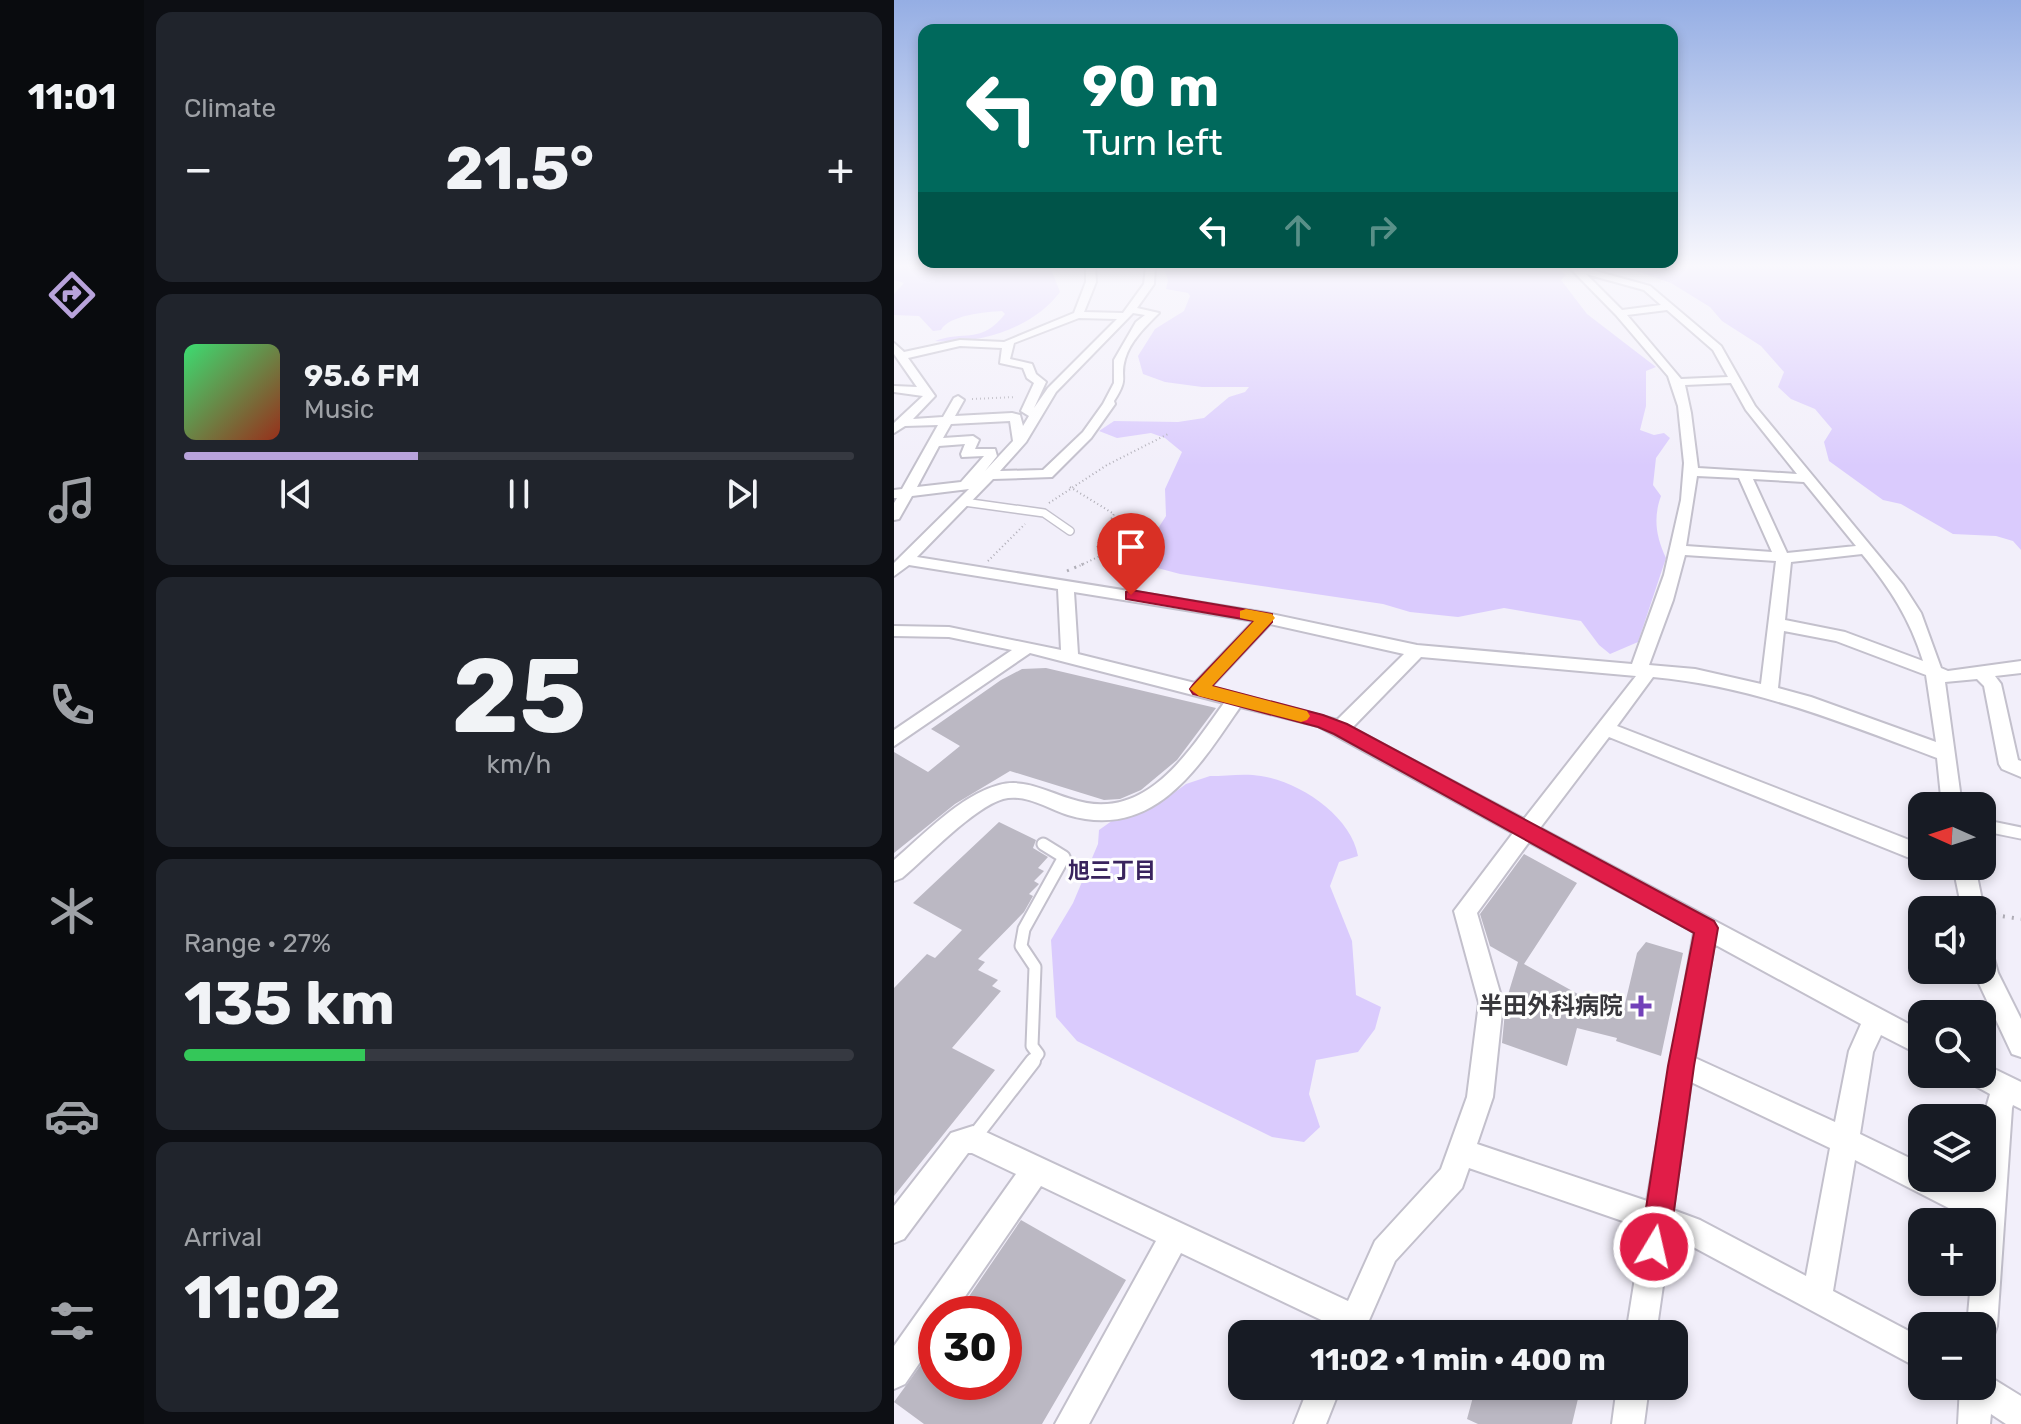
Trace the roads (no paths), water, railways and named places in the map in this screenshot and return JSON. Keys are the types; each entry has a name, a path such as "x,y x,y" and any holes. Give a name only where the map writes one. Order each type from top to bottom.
{"street":[{"path":"1032,332 1009,341 1004,361 1028,366 1031,376 1040,382 1027,411 1035,413"},
{"path":"894,571 1022,439 1035,413 1052,390 1110,332"},
{"path":"987,475 1047,474 1087,435 1120,383 1119,360 1135,332"},
{"path":"1353,1320 1385,1251 1452,1178 1480,1097 1491,1003 1465,911 1605,728 1643,670 1652,640 1677,550 1691,472 1679,382 1637,332"},
{"path":"1699,332 1717,348 1750,407 1912,608 1925,636 1935,674 1950,792"},
{"path":"898,426 929,396 898,351 960,343 1007,345"},
{"path":"1679,382 1734,380"},
{"path":"894,389 927,391"},
{"path":"894,516 900,494 935,442 958,400"},
{"path":"898,426 1012,417 1016,418 1017,438 1022,439"},
{"path":"900,494 965,486 991,456 990,452 967,454 973,440 935,442"},
{"path":"1691,472 1807,478"},
{"path":"1745,476 1784,558 1769,691"},
{"path":"1677,550 1784,558 1867,549"},
{"path":"908,560 1266,618 1417,651 1522,657 1695,675 1769,691 1945,753"},
{"path":"1066,585 1066,609 1071,620 1069,656"},
{"path":"1199,689 1266,618"},
{"path":"1777,624 1839,636 1925,667 1935,674 1954,678 2021,667"},
{"path":"894,631 949,632 1027,647 1323,721 1908,1037"},
{"path":"894,739 1027,647"},
{"path":"1340,729 1417,651"},
{"path":"1982,674 1992,684 2009,764 2021,770"},
{"path":"894,872 979,804 1004,791 1035,795 1082,811 1104,813 1153,797 1181,776 1236,699"},
{"path":"1605,728 1908,848"},
{"path":"1643,1320 1681,1066 1706,928"},
{"path":"1991,984 2021,1045"},
{"path":"1817,1298 1861,1051 1875,1020"},
{"path":"1681,1066 1711,1076 1908,1171"},
{"path":"1990,1208 1999,1108 2013,1092"},
{"path":"894,1229 960,1142 973,1139 1175,1236 1336,1320"},
{"path":"1460,1152 1690,1230 1908,1347"},
{"path":"894,1373 1036,1169"},
{"path":"1950,1192 1982,1208"},
{"path":"1071,1424 1175,1236"},
{"path":"1996,1399 2021,1415"},
{"path":"1310,1424 1319,1400"},
{"path":"1628,1424 1631,1400"},
{"path":"1974,1424 1976,1400"}],"lane":[{"path":"964,502 1037,512 1054,518 1070,531"},
{"path":"1996,828 2021,833"},
{"path":"973,1139 1038,1054 1032,1046 1035,967 1021,946 1024,929 1064,857 1043,844"}],"place":[{"name":"半田外科病院","path":"1641,1006"}],"district":[{"name":"旭三丁目","path":"1112,870"}]}
